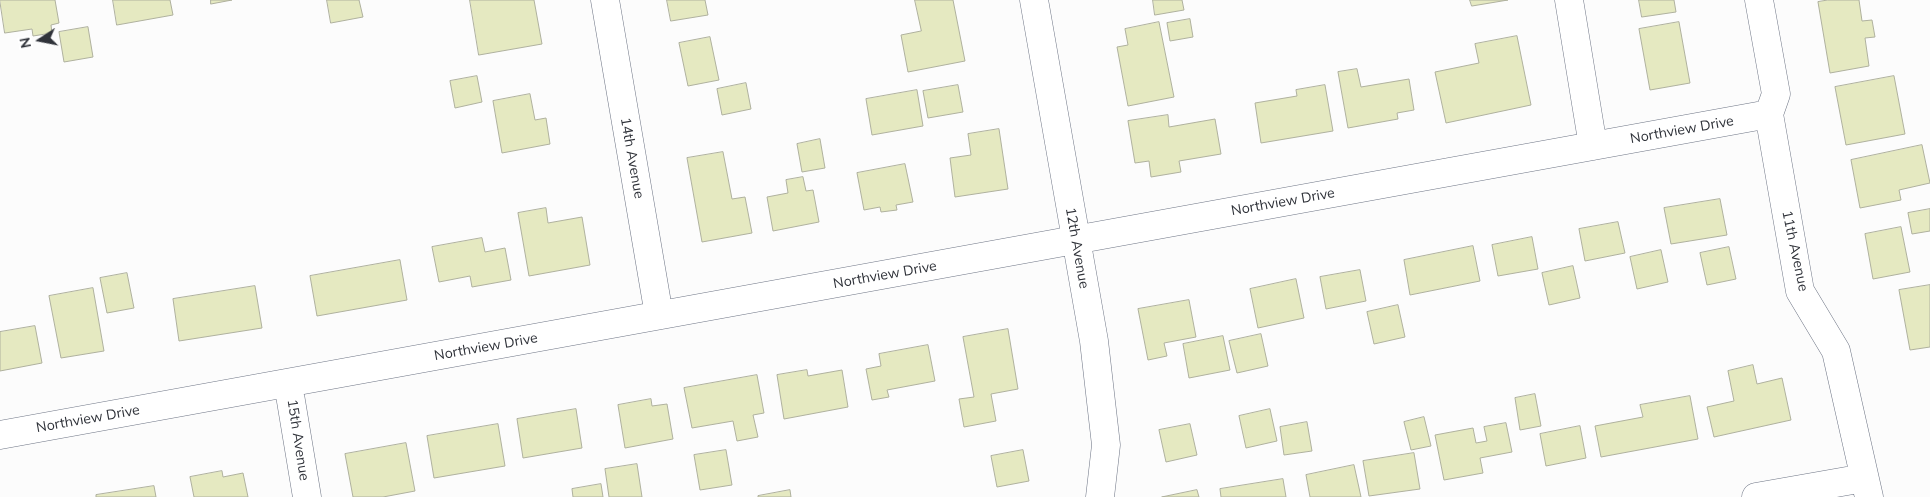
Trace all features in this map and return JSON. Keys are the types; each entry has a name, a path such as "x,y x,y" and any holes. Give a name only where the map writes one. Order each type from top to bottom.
{"street":[{"name":"14th Avenue","path":"605,0 659,316"},
{"name":"12th Avenue","path":"1034,0 1094,340 1106,445 1100,497"},
{"path":"1569,0 1594,146"},
{"path":"1760,0 1776,94 1769,114"},
{"name":"Northview Drive","path":"0,435 1769,114"},
{"name":"11th Avenue","path":"1769,114 1800,291 1836,352 1867,487"},
{"name":"15th Avenue","path":"288,383 307,497"},
{"path":"1756,497 1867,487"}],"building":[{"path":"0,0 55,0 59,23 51,25 52,33 33,36 32,29 5,33"},
{"path":"113,0 170,0 173,15 117,25"},
{"path":"211,0 232,0 211,4"},
{"path":"327,0 359,0 363,17 331,23"},
{"path":"470,0 534,0 542,44 479,55"},
{"path":"667,0 705,0 708,15 671,21"},
{"path":"915,0 953,0 965,61 908,72 901,35 921,31"},
{"path":"1153,0 1182,0 1184,10 1155,15"},
{"path":"1470,0 1508,0 1472,6"},
{"path":"1639,0 1674,0 1676,12 1642,17"},
{"path":"1828,0 1859,0 1862,21 1872,20 1875,37 1865,38 1869,66 1830,73 1818,2"},
{"path":"1190,19 1193,37 1170,41 1167,23"},
{"path":"1159,22 1174,97 1128,106 1117,47 1128,45 1125,29"},
{"path":"1679,22 1690,83 1650,90 1639,29"},
{"path":"88,27 93,57 64,62 59,32"},
{"path":"1517,36 1531,105 1446,123 1435,72 1479,63 1475,44"},
{"path":"710,37 719,80 688,86 679,43"},
{"path":"1357,69 1361,87 1409,79 1414,110 1397,113 1398,119 1348,128 1338,72"},
{"path":"477,76 482,102 455,108 450,81"},
{"path":"1894,76 1905,134 1846,145 1835,87"},
{"path":"746,83 751,109 722,115 717,89"},
{"path":"958,85 963,112 928,118 923,91"},
{"path":"1325,85 1333,131 1261,143 1255,103 1297,96 1296,90"},
{"path":"917,90 923,126 872,135 866,99"},
{"path":"530,94 535,120 546,118 550,144 502,153 493,101"},
{"path":"1168,115 1169,127 1215,119 1221,154 1179,161 1181,172 1151,177 1149,161 1135,163 1128,121"},
{"path":"999,129 1008,189 955,197 950,158 971,155 968,134"},
{"path":"820,139 825,168 802,172 797,144"},
{"path":"1922,145 1930,183 1899,190 1901,200 1860,208 1851,160"},
{"path":"723,152 732,199 745,197 752,233 702,242 687,158"},
{"path":"905,164 913,202 896,205 897,210 881,212 880,207 864,210 857,173"},
{"path":"803,177 806,191 813,190 819,222 773,231 767,197 788,193 786,180"},
{"path":"1720,199 1727,235 1671,244 1664,208"},
{"path":"546,208 548,223 582,217 590,265 529,276 518,213"},
{"path":"1930,209 1930,231 1912,234 1908,213"},
{"path":"1618,222 1625,253 1585,261 1579,229"},
{"path":"1901,227 1910,272 1873,279 1865,234"},
{"path":"1532,237 1538,269 1498,276 1492,245"},
{"path":"482,238 485,252 505,248 511,280 472,287 470,276 439,282 432,247"},
{"path":"1473,246 1480,281 1410,295 1404,260"},
{"path":"1729,247 1736,279 1707,285 1700,253"},
{"path":"1661,250 1668,282 1637,289 1630,257"},
{"path":"400,260 407,300 317,316 310,276"},
{"path":"1573,266 1580,298 1549,305 1542,273"},
{"path":"1360,270 1366,301 1326,309 1320,277"},
{"path":"127,273 134,308 107,313 100,278"},
{"path":"1296,279 1304,318 1258,328 1250,289"},
{"path":"1930,285 1930,347 1910,350 1899,290"},
{"path":"255,286 262,328 179,341 173,299"},
{"path":"93,288 104,351 61,358 49,296"},
{"path":"1189,300 1196,337 1164,343 1167,356 1148,360 1138,309"},
{"path":"1398,305 1405,337 1374,344 1367,312"},
{"path":"35,326 42,363 0,371 0,332"},
{"path":"1008,329 1018,389 991,394 996,421 964,427 959,399 974,397 963,337"},
{"path":"1261,334 1268,366 1237,373 1229,341"},
{"path":"1223,336 1230,370 1189,378 1183,344"},
{"path":"928,345 935,381 887,390 889,397 872,400 866,369 881,366 879,354"},
{"path":"1753,365 1757,384 1782,378 1791,420 1714,437 1707,407 1734,401 1728,371"},
{"path":"807,370 808,376 842,370 848,407 784,419 777,375"},
{"path":"757,375 764,413 753,415 758,437 737,441 733,421 692,428 684,388"},
{"path":"1535,394 1541,426 1520,430 1515,398"},
{"path":"1690,396 1698,439 1601,457 1595,426 1643,417 1640,405"},
{"path":"651,399 652,406 667,404 673,439 625,448 618,405"},
{"path":"576,409 582,448 523,458 517,419"},
{"path":"1270,409 1277,441 1246,448 1239,416"},
{"path":"1424,417 1431,446 1411,450 1404,422"},
{"path":"1307,422 1312,451 1284,455 1280,427"},
{"path":"1506,423 1512,452 1480,458 1483,473 1444,480 1435,435 1473,428 1476,443 1487,441 1484,427"},
{"path":"498,424 505,466 434,478 427,436"},
{"path":"1190,424 1197,455 1166,462 1159,430"},
{"path":"1580,426 1586,458 1546,466 1540,434"},
{"path":"406,443 415,491 383,497 353,497 345,454"},
{"path":"726,450 732,485 700,490 694,455"},
{"path":"1023,450 1029,481 997,487 991,456"},
{"path":"1414,453 1420,489 1369,496 1363,461"},
{"path":"637,464 642,497 609,497 605,469"},
{"path":"1354,465 1361,497 1310,497 1306,475"},
{"path":"222,471 223,477 243,473 248,497 194,497 190,477"},
{"path":"1283,479 1286,497 1221,497 1220,489"},
{"path":"601,484 603,497 573,497 572,489"},
{"path":"154,486 156,497 96,497 96,495"},
{"path":"790,490 791,497 758,497 758,496"},
{"path":"1197,490 1199,497 1162,497"}]}
